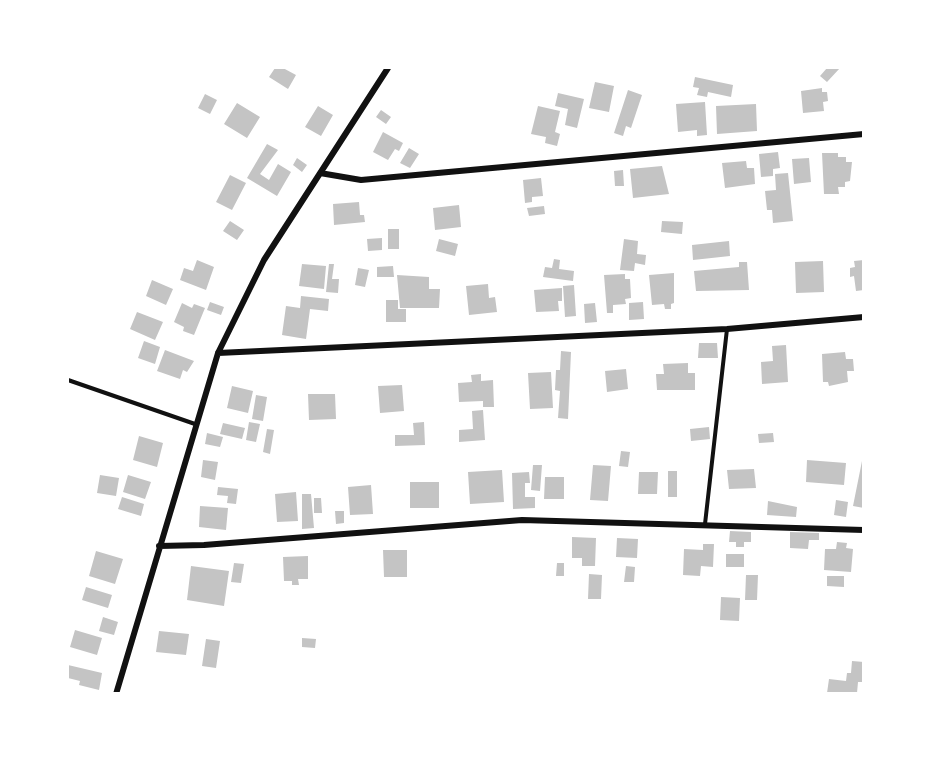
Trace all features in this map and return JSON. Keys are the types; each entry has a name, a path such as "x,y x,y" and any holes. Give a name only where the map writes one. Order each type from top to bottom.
{"street":[{"path":"116,693 218,353 264,260 388,68"},
{"path":"320,173 362,180 864,134"},
{"path":"218,353 727,329 864,317"},
{"path":"159,546 204,545 522,520 864,530"}],"lane":[{"path":"705,524 727,329"},
{"path":"68,380 195,424"}],"building":[{"path":"275,68 283,68 296,75 288,89 269,77"},
{"path":"827,68 840,68 827,82 820,76"},
{"path":"695,77 733,85 731,97 708,92 707,97 697,95 699,88 693,87"},
{"path":"595,82 614,86 609,112 589,108"},
{"path":"822,88 822,92 827,92 828,101 823,102 824,111 803,113 801,91"},
{"path":"628,90 642,95 631,128 626,126 623,136 614,133"},
{"path":"558,93 584,99 577,128 565,125 568,109 555,106"},
{"path":"205,94 217,100 210,114 198,108"},
{"path":"705,102 707,135 697,136 697,130 678,132 676,104"},
{"path":"237,103 260,117 247,138 224,124"},
{"path":"756,104 757,131 717,134 716,106"},
{"path":"318,106 333,115 321,136 305,127"},
{"path":"538,106 560,111 555,132 560,134 557,146 545,143 546,137 531,134"},
{"path":"381,110 391,117 386,124 376,117"},
{"path":"383,132 403,143 399,151 395,149 388,160 373,152"},
{"path":"267,144 278,150 260,174 269,180 278,164 291,172 277,196 247,178"},
{"path":"409,148 419,154 410,168 400,163"},
{"path":"778,152 780,168 773,169 773,176 761,177 759,154"},
{"path":"822,153 838,153 838,157 846,157 846,162 852,162 850,181 845,182 845,187 838,187 839,194 824,194"},
{"path":"297,158 307,165 302,172 293,165"},
{"path":"809,158 811,182 794,184 792,159"},
{"path":"746,161 747,168 754,168 755,184 725,188 722,163"},
{"path":"662,166 669,194 633,198 630,169"},
{"path":"623,170 624,186 615,186 614,171"},
{"path":"788,173 793,221 773,223 772,210 767,210 765,191 776,190 775,174"},
{"path":"230,175 246,183 232,210 216,202"},
{"path":"541,178 543,196 532,197 532,202 525,203 523,180"},
{"path":"359,202 360,215 364,215 365,222 334,225 333,204"},
{"path":"459,205 461,227 435,230 433,208"},
{"path":"544,206 545,214 529,216 527,208"},
{"path":"230,221 244,230 237,240 223,231"},
{"path":"662,221 683,222 682,234 661,232"},
{"path":"388,229 399,229 399,249 388,249"},
{"path":"382,238 382,250 368,251 367,239"},
{"path":"439,239 458,244 455,256 436,251"},
{"path":"624,239 638,241 637,254 646,255 645,265 635,263 634,271 620,270"},
{"path":"729,241 730,256 693,260 692,245"},
{"path":"554,259 560,260 559,269 574,271 573,281 543,277 545,267 552,268"},
{"path":"197,260 214,267 206,290 180,280 184,268 193,271"},
{"path":"864,260 864,290 856,291 854,276 850,277 850,268 855,267 854,261"},
{"path":"823,261 824,292 796,293 795,262"},
{"path":"739,262 747,262 749,290 696,291 694,271 739,267"},
{"path":"302,264 326,266 324,289 299,286"},
{"path":"329,264 334,264 332,279 339,279 338,293 326,292"},
{"path":"393,266 394,277 377,277 377,267"},
{"path":"358,268 369,270 365,287 355,285"},
{"path":"674,273 674,303 671,304 671,309 665,309 664,304 652,305 649,275"},
{"path":"625,274 625,279 630,279 631,298 625,299 626,304 613,305 613,313 607,313 604,275"},
{"path":"397,275 429,277 429,289 440,289 439,308 400,308"},
{"path":"152,280 173,289 166,305 146,296"},
{"path":"488,284 489,298 495,297 497,312 469,315 466,286"},
{"path":"574,285 576,316 565,317 563,286"},
{"path":"562,288 562,301 558,301 559,311 536,312 534,290"},
{"path":"301,296 329,299 328,311 310,309 306,339 282,335 286,306 300,308"},
{"path":"386,300 398,300 398,309 406,309 406,322 386,322"},
{"path":"210,302 224,307 221,315 207,310"},
{"path":"643,302 644,319 629,320 629,303"},
{"path":"182,303 192,308 194,304 205,308 194,335 183,331 184,327 174,322"},
{"path":"595,303 597,322 585,323 584,304"},
{"path":"137,312 163,322 155,340 130,329"},
{"path":"144,341 160,347 155,364 138,358"},
{"path":"699,343 717,343 718,358 698,358"},
{"path":"786,345 788,382 762,384 761,362 773,361 772,346"},
{"path":"165,350 194,361 187,372 183,370 180,379 157,371"},
{"path":"561,351 571,352 568,419 558,418 560,391 555,390 556,370 560,370"},
{"path":"845,352 846,359 853,359 854,371 847,371 848,382 829,386 828,382 823,382 822,354"},
{"path":"688,363 688,373 695,373 695,390 657,390 656,374 664,374 663,364"},
{"path":"626,369 628,389 607,392 605,371"},
{"path":"551,372 553,408 530,409 528,373"},
{"path":"481,374 481,381 493,380 494,407 483,407 483,401 459,402 458,383 472,382 471,375"},
{"path":"402,385 404,411 380,413 378,386"},
{"path":"232,386 253,391 248,413 227,408"},
{"path":"308,394 335,394 336,419 309,420"},
{"path":"256,395 267,397 263,421 252,419"},
{"path":"483,410 485,440 459,442 459,430 473,429 472,411"},
{"path":"249,422 260,424 256,442 246,440"},
{"path":"424,422 425,445 395,446 395,435 414,435 413,423"},
{"path":"223,423 245,428 242,439 220,434"},
{"path":"709,427 710,439 691,441 690,429"},
{"path":"267,429 274,430 270,454 263,452"},
{"path":"207,433 223,437 220,447 205,444"},
{"path":"773,433 774,442 759,443 758,434"},
{"path":"139,436 163,443 157,467 133,460"},
{"path":"621,451 630,452 628,467 619,466"},
{"path":"203,460 218,462 215,480 201,477"},
{"path":"807,460 846,463 844,485 806,482"},
{"path":"862,461 864,461 864,508 853,506"},
{"path":"533,465 542,465 540,491 531,490"},
{"path":"593,465 611,466 608,501 590,500"},
{"path":"754,469 756,488 729,489 727,470"},
{"path":"502,470 504,502 470,504 468,472"},
{"path":"668,471 677,471 677,497 668,497"},
{"path":"529,472 530,483 525,483 525,497 535,497 535,508 513,509 512,473"},
{"path":"639,472 658,472 657,494 638,494"},
{"path":"100,475 119,478 116,496 97,493"},
{"path":"128,475 151,482 145,499 123,492"},
{"path":"545,477 564,477 564,499 544,499"},
{"path":"410,482 439,482 439,508 410,508"},
{"path":"371,485 373,514 350,515 348,487"},
{"path":"218,487 238,489 236,504 227,503 228,496 217,495"},
{"path":"296,492 298,521 277,522 275,494"},
{"path":"302,494 311,494 314,528 302,529"},
{"path":"122,497 144,504 141,516 118,509"},
{"path":"314,498 321,498 322,513 314,513"},
{"path":"836,500 848,502 846,517 834,515"},
{"path":"768,501 797,507 796,517 767,515"},
{"path":"200,506 228,508 226,530 199,527"},
{"path":"335,511 344,511 344,523 336,524"},
{"path":"730,531 751,532 751,542 744,542 744,547 736,547 736,542 729,542"},
{"path":"790,532 819,533 819,540 809,540 808,549 790,548"},
{"path":"572,537 596,538 595,566 582,566 582,558 572,558"},
{"path":"617,538 638,539 637,558 616,557"},
{"path":"837,542 847,543 846,548 853,549 851,572 824,570 825,549 836,549"},
{"path":"703,544 714,544 713,567 701,566 700,576 683,575 684,549 703,550"},
{"path":"383,550 407,550 407,577 384,577"},
{"path":"96,551 123,559 115,584 89,576"},
{"path":"726,554 744,554 744,567 726,567"},
{"path":"308,556 308,579 298,579 299,585 292,585 292,581 284,581 283,557"},
{"path":"234,563 244,564 241,583 231,582"},
{"path":"557,563 564,563 564,576 556,576"},
{"path":"191,566 229,571 224,606 187,600"},
{"path":"626,566 635,567 634,582 624,582"},
{"path":"589,574 602,575 601,599 588,599"},
{"path":"746,575 758,575 757,600 745,600"},
{"path":"827,576 844,576 844,587 827,586"},
{"path":"86,587 112,595 108,608 82,600"},
{"path":"721,597 740,598 739,621 720,620"},
{"path":"103,617 118,622 114,635 99,631"},
{"path":"75,630 102,638 97,655 70,647"},
{"path":"159,631 189,634 186,655 156,652"},
{"path":"302,638 316,639 315,648 302,647"},
{"path":"206,639 220,641 216,668 202,666"},
{"path":"852,661 864,662 863,682 858,682 857,693 827,693 829,679 846,681 847,673 851,673"},
{"path":"68,665 102,673 99,690 79,685 80,681 68,678"}]}
